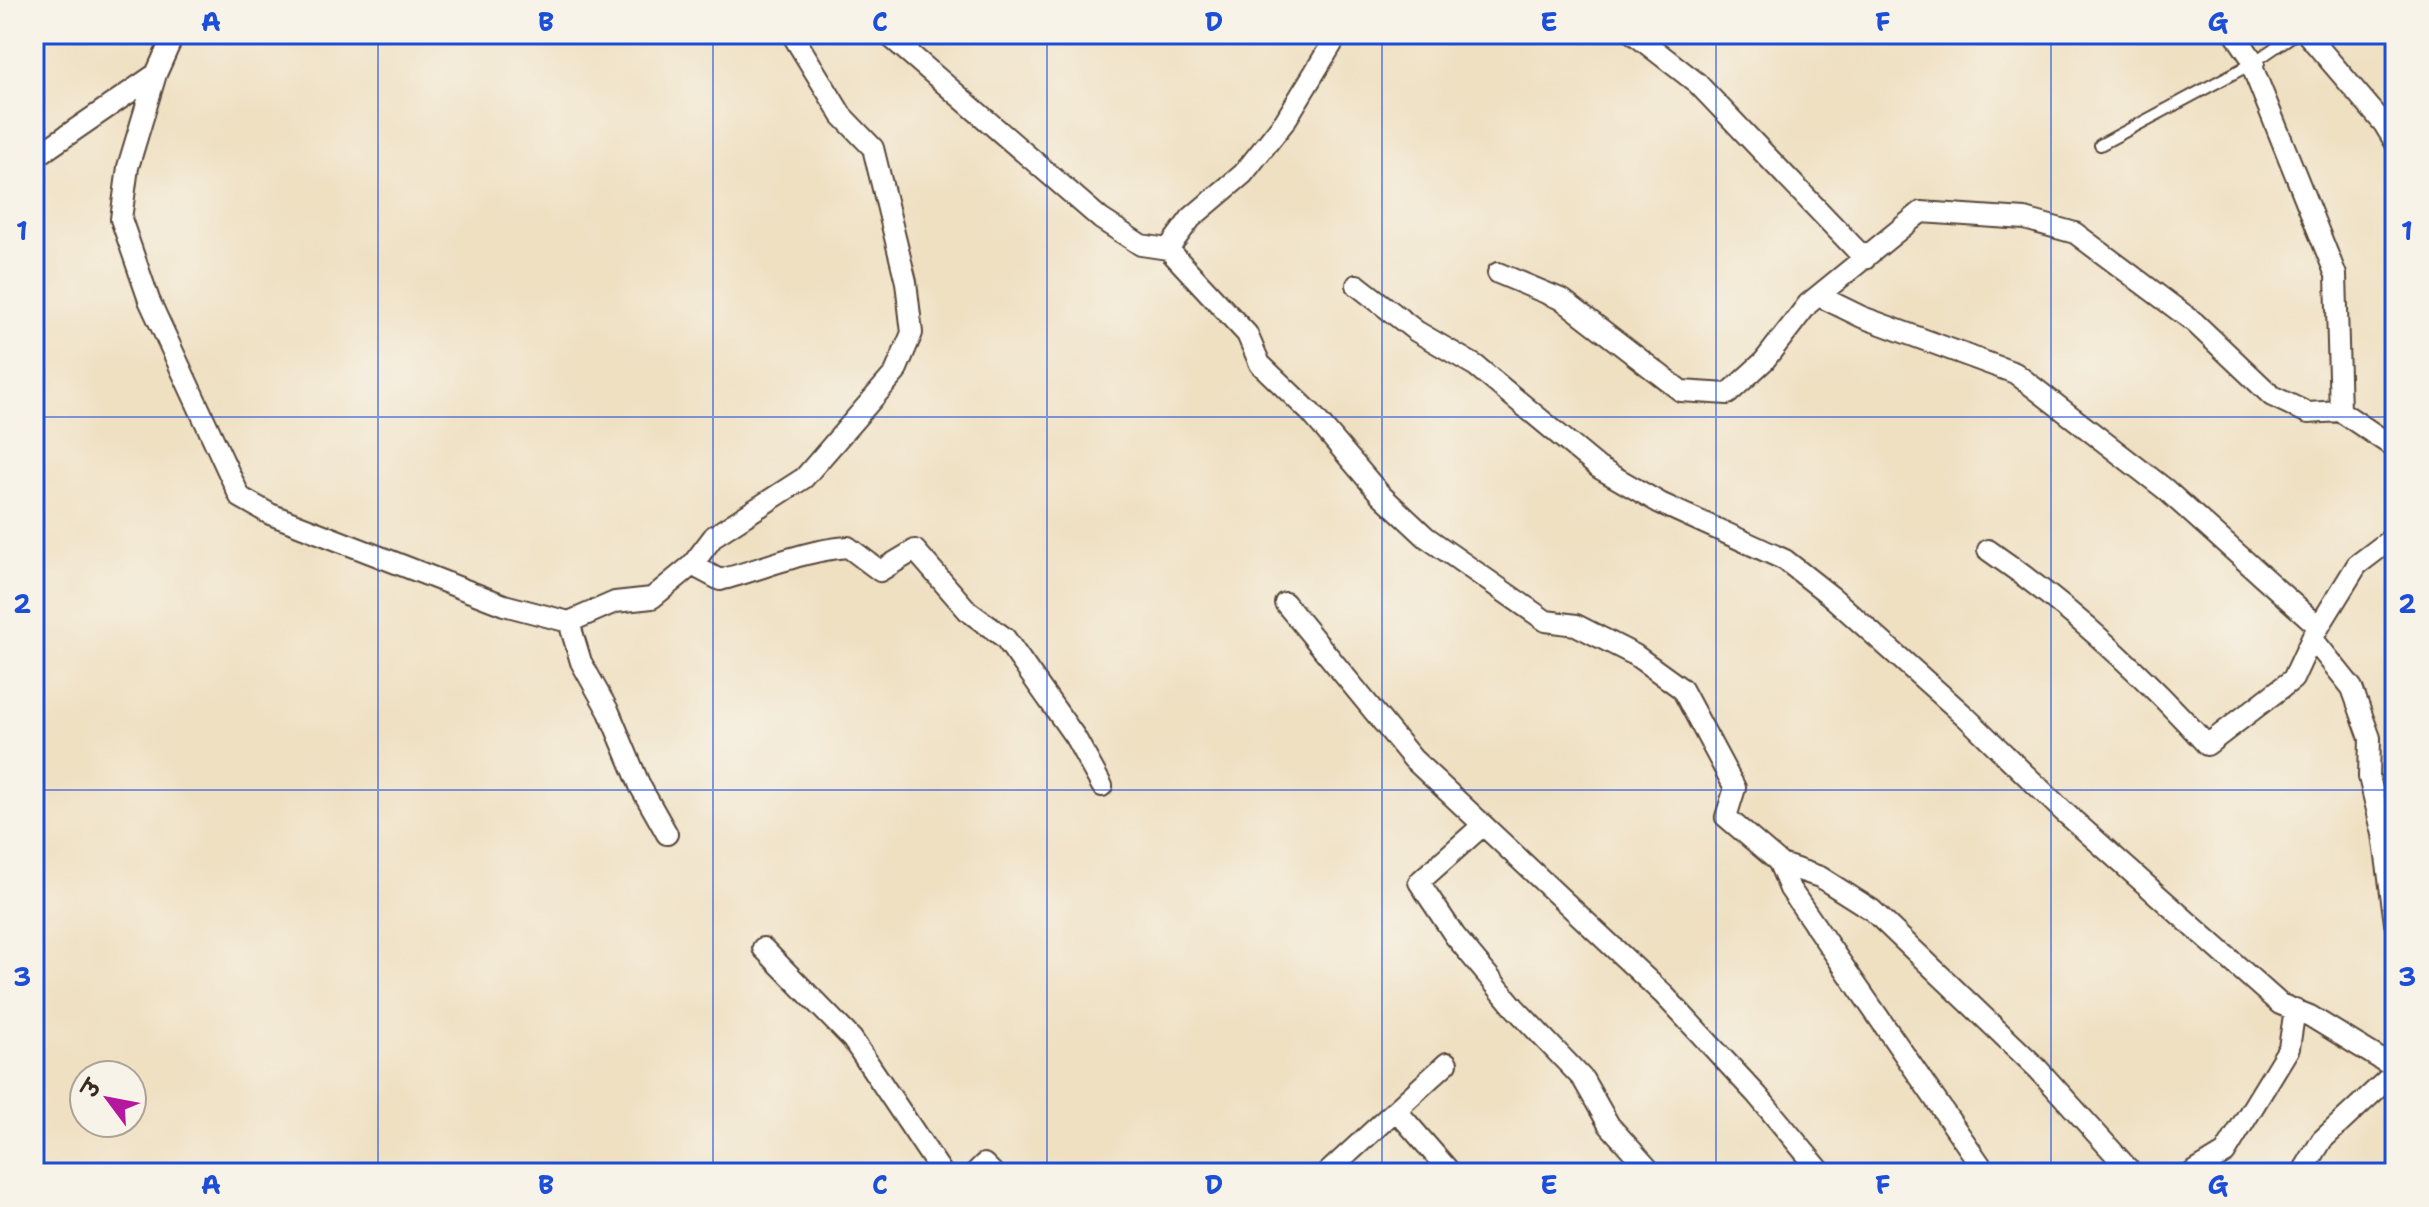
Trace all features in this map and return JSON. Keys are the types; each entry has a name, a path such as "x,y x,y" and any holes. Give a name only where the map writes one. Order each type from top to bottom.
{"street":[{"path":"174,34 156,74 128,167 121,219 149,300 240,497 270,514 504,605 569,622 615,602 652,598 692,565 714,536 804,478 895,373 912,333 906,282 873,148 842,116 792,34"},
{"path":"887,34 1101,219 1141,245 1168,249 1247,334 1260,364 1311,413 1380,494 1426,537 1546,621 1576,625 1635,655 1682,689 1735,788 1726,817 1779,863 1807,915 1986,1173"},
{"path":"1168,249 1191,218 1243,174 1285,121 1338,34"},
{"path":"1634,34 1697,83 1865,259"},
{"path":"2235,34 2253,63 2336,275 2340,411"},
{"path":"2307,34 2384,124 2395,142"},
{"path":"34,158 156,74"},
{"path":"1498,273 1563,300 1681,391 1728,394 1764,361 1819,296 1921,212 2025,219 2075,233 2194,322 2272,396 2308,413 2340,411 2395,448"},
{"path":"1357,285 1416,331 1476,366 1599,468 1660,503 1785,560 1832,597 1966,717 2063,811 2280,1004 2364,1046 2395,1070 2322,1140 2302,1173"},
{"path":"1819,296 1862,317 2015,373 2165,489 2316,633 2352,688 2370,738 2369,777 2383,834 2395,923"},
{"path":"1988,550 2021,572 2155,687 2207,745 2293,679 2316,633 2357,565 2395,536"},
{"path":"692,565 720,580 762,570 816,549 848,547 880,571 915,550 968,611 1005,638 1075,737 1102,786"},
{"path":"1285,603 1413,759 1664,995 1757,1095 1822,1173"},
{"path":"569,622 581,662 609,712 640,786 667,834"},
{"path":"1482,826 1419,882 1455,936 1514,1007 1583,1079 1609,1125 1652,1173"},
{"path":"1779,863 1820,877 1872,910 2038,1069 2132,1173"},
{"path":"763,948 852,1039 942,1173"},
{"path":"2192,1173 2225,1153 2289,1048 2295,1009"},
{"path":"1327,1173 1447,1063"},
{"path":"1396,1110 1451,1173"},
{"path":"975,1173 984,1164 993,1173"}],"lane":[{"path":"2100,145 2253,63 2295,34"}]}
